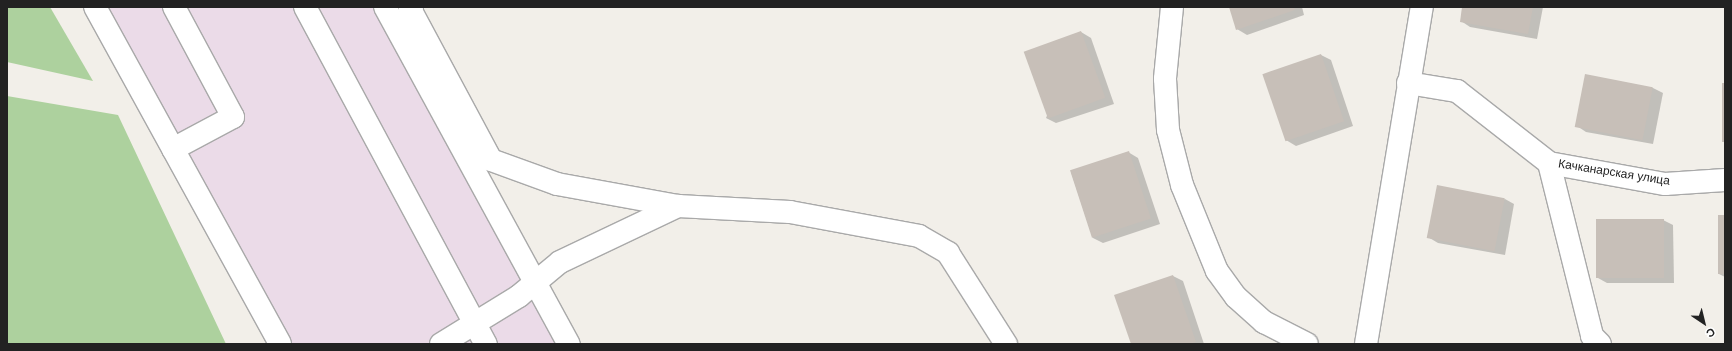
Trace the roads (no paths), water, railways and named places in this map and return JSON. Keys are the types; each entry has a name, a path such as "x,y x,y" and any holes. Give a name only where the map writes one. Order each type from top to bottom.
{"street":[{"path":"95,7 280,344"},
{"path":"173,149 233,116 174,7"},
{"path":"305,7 486,344"},
{"path":"385,7 569,344"},
{"path":"412,7 410,9 491,160 557,184 678,206 790,212 919,236 948,253 1006,344"},
{"path":"1172,7 1165,78 1168,130 1182,185 1217,271 1236,297 1264,322 1298,343"},
{"path":"1366,344 1408,83 1422,7"},
{"name":"Качканарская улица","path":"1408,83 1457,91 1549,163 1665,184 1725,180"},
{"path":"1549,163 1592,336 1600,344"},
{"path":"441,344 535,283 560,262 678,206"}]}
